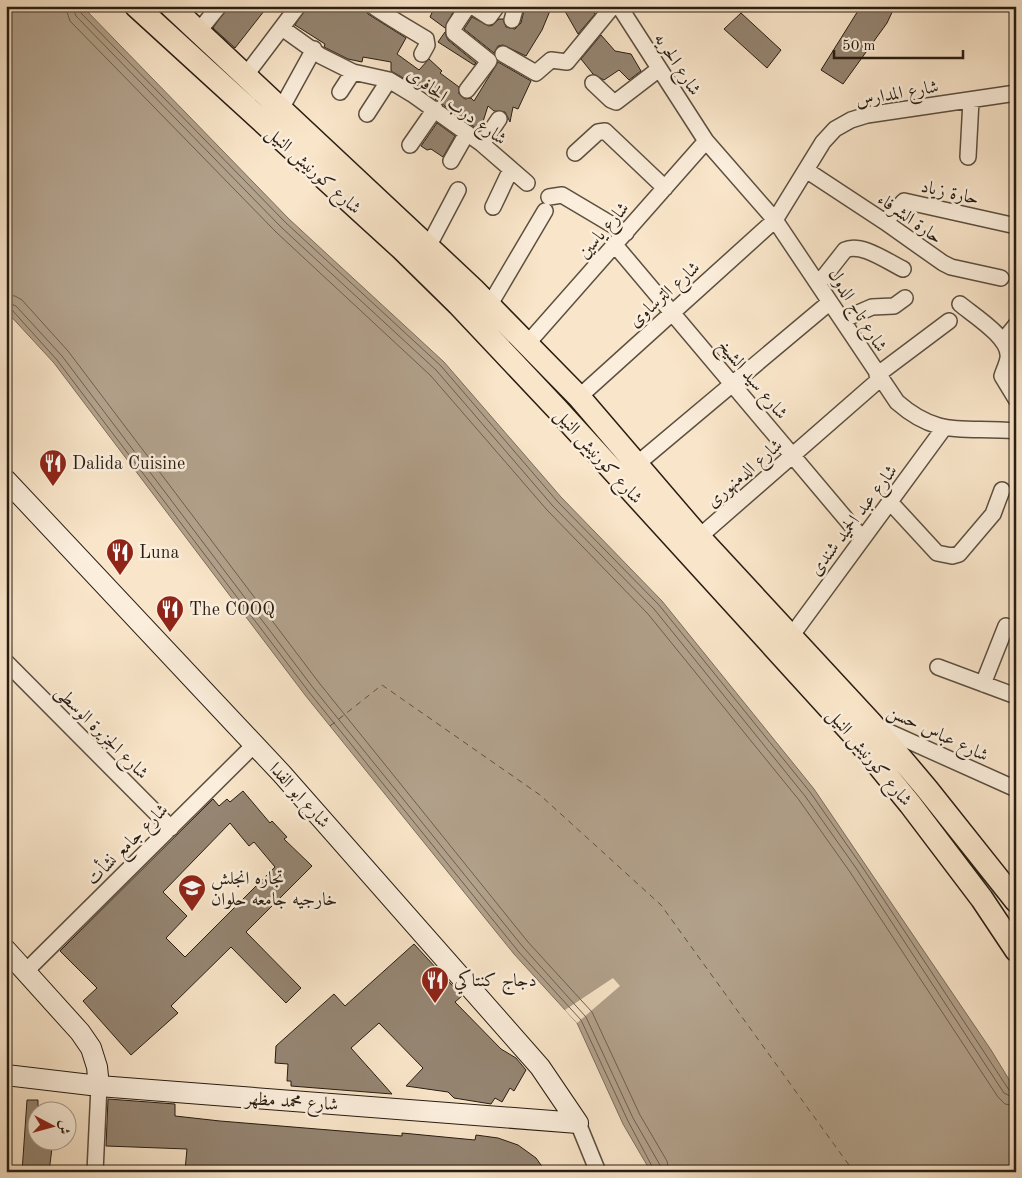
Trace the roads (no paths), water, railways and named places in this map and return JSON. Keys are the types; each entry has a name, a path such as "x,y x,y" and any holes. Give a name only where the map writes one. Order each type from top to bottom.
{"main road":[{"name":"شارع كورنيش النيل","path":"136,6 402,249 458,304 557,409 853,734 910,804 1013,940"},
{"name":"شارع كورنيش النيل","path":"171,6 428,247 578,397 700,537 872,724 1003,882 1016,901"},
{"path":"982,899 1003,882"}],"street":[{"path":"198,32 219,6"},
{"path":"246,75 298,6"},
{"path":"373,6 388,18 412,28 426,39 427,45 422,54"},
{"path":"467,90 489,61 454,33 454,27 468,6"},
{"path":"472,6 489,17 496,6"},
{"path":"503,54 536,73 551,60 567,62 619,7"},
{"name":"شارع الحريه","path":"619,7 706,142"},
{"name":"شارع درب الحافرى","path":"282,28 314,49 321,56 352,72 389,80 435,109 482,144 527,183"},
{"path":"281,108 314,49"},
{"path":"594,83 611,100 616,102 659,69"},
{"path":"340,92 352,72"},
{"path":"368,114 389,80"},
{"name":"شارع المدارس","path":"775,220 823,142 835,129 851,120 867,115 1016,93"},
{"path":"968,157 971,100"},
{"path":"410,145 435,109"},
{"path":"482,144 499,119"},
{"path":"575,153 598,132 605,131 665,188"},
{"path":"451,161 467,133"},
{"name":"شارع ياسين","path":"527,344 706,142"},
{"name":"شارع تاج الدول","path":"706,142 775,220 897,402 911,414 944,428 1016,431"},
{"path":"493,207 511,169"},
{"name":"حارة الشرفاء","path":"806,170 886,222 943,263 1001,278"},
{"path":"428,247 458,190"},
{"path":"489,306 547,204 562,195 626,232"},
{"name":"حارة زياد","path":"886,222 904,200 1015,224"},
{"name":"شارع الترساوى","path":"578,397 775,220"},
{"name":"شارع سيد الشيخ","path":"615,245 862,538"},
{"path":"819,283 845,250 850,248 860,249 903,269"},
{"path":"842,320 872,307 894,306 905,298"},
{"path":"637,464 830,302"},
{"path":"960,304 992,328 1003,341 1012,357 1002,376 1016,399"},
{"name":"شارع الدمنهورى","path":"700,537 879,376 949,321"},
{"path":"1003,341 1016,325"},
{"name":"شارع عبد الحميد شندى","path":"792,635 944,428"},
{"name":"شارع ابو الفدا","path":"6,480 255,744 540,1067 578,1123"},
{"path":"890,502 937,553 952,556 959,554 993,514 1002,490"},
{"path":"983,684 1006,626"},
{"name":"شارع الجزيرة الوسطى","path":"6,662 171,828"},
{"path":"938,667 1016,696"},
{"name":"شارع عباس حسن","path":"872,724 1016,789"},
{"name":"شارع جامع نشأت","path":"26,971 255,744"},
{"path":"6,950 80,1032 91,1048 98,1067 99,1086 95,1172"},
{"name":"شارع محمد مظهر","path":"6,1075 99,1086 578,1123"},
{"path":"578,1123 598,1172"}],"water":[{"path":"6,6 82,6 289,219 444,362 561,497 662,601 814,789 991,1050 1016,1091 1016,1172 651,1172 623,1124 577,1023 514,954 305,695 54,363 6,311"}],"place":[{"name":"Dalida Cuisine","path":"53,487"},
{"name":"Luna","path":"120,576"},
{"name":"The COOQ","path":"170,633"},
{"name":"تجاره انجلش خارجيه جامعه حلوان","path":"192,912"},
{"name":"دجاج كنتاكي","path":"435,1004"}]}
